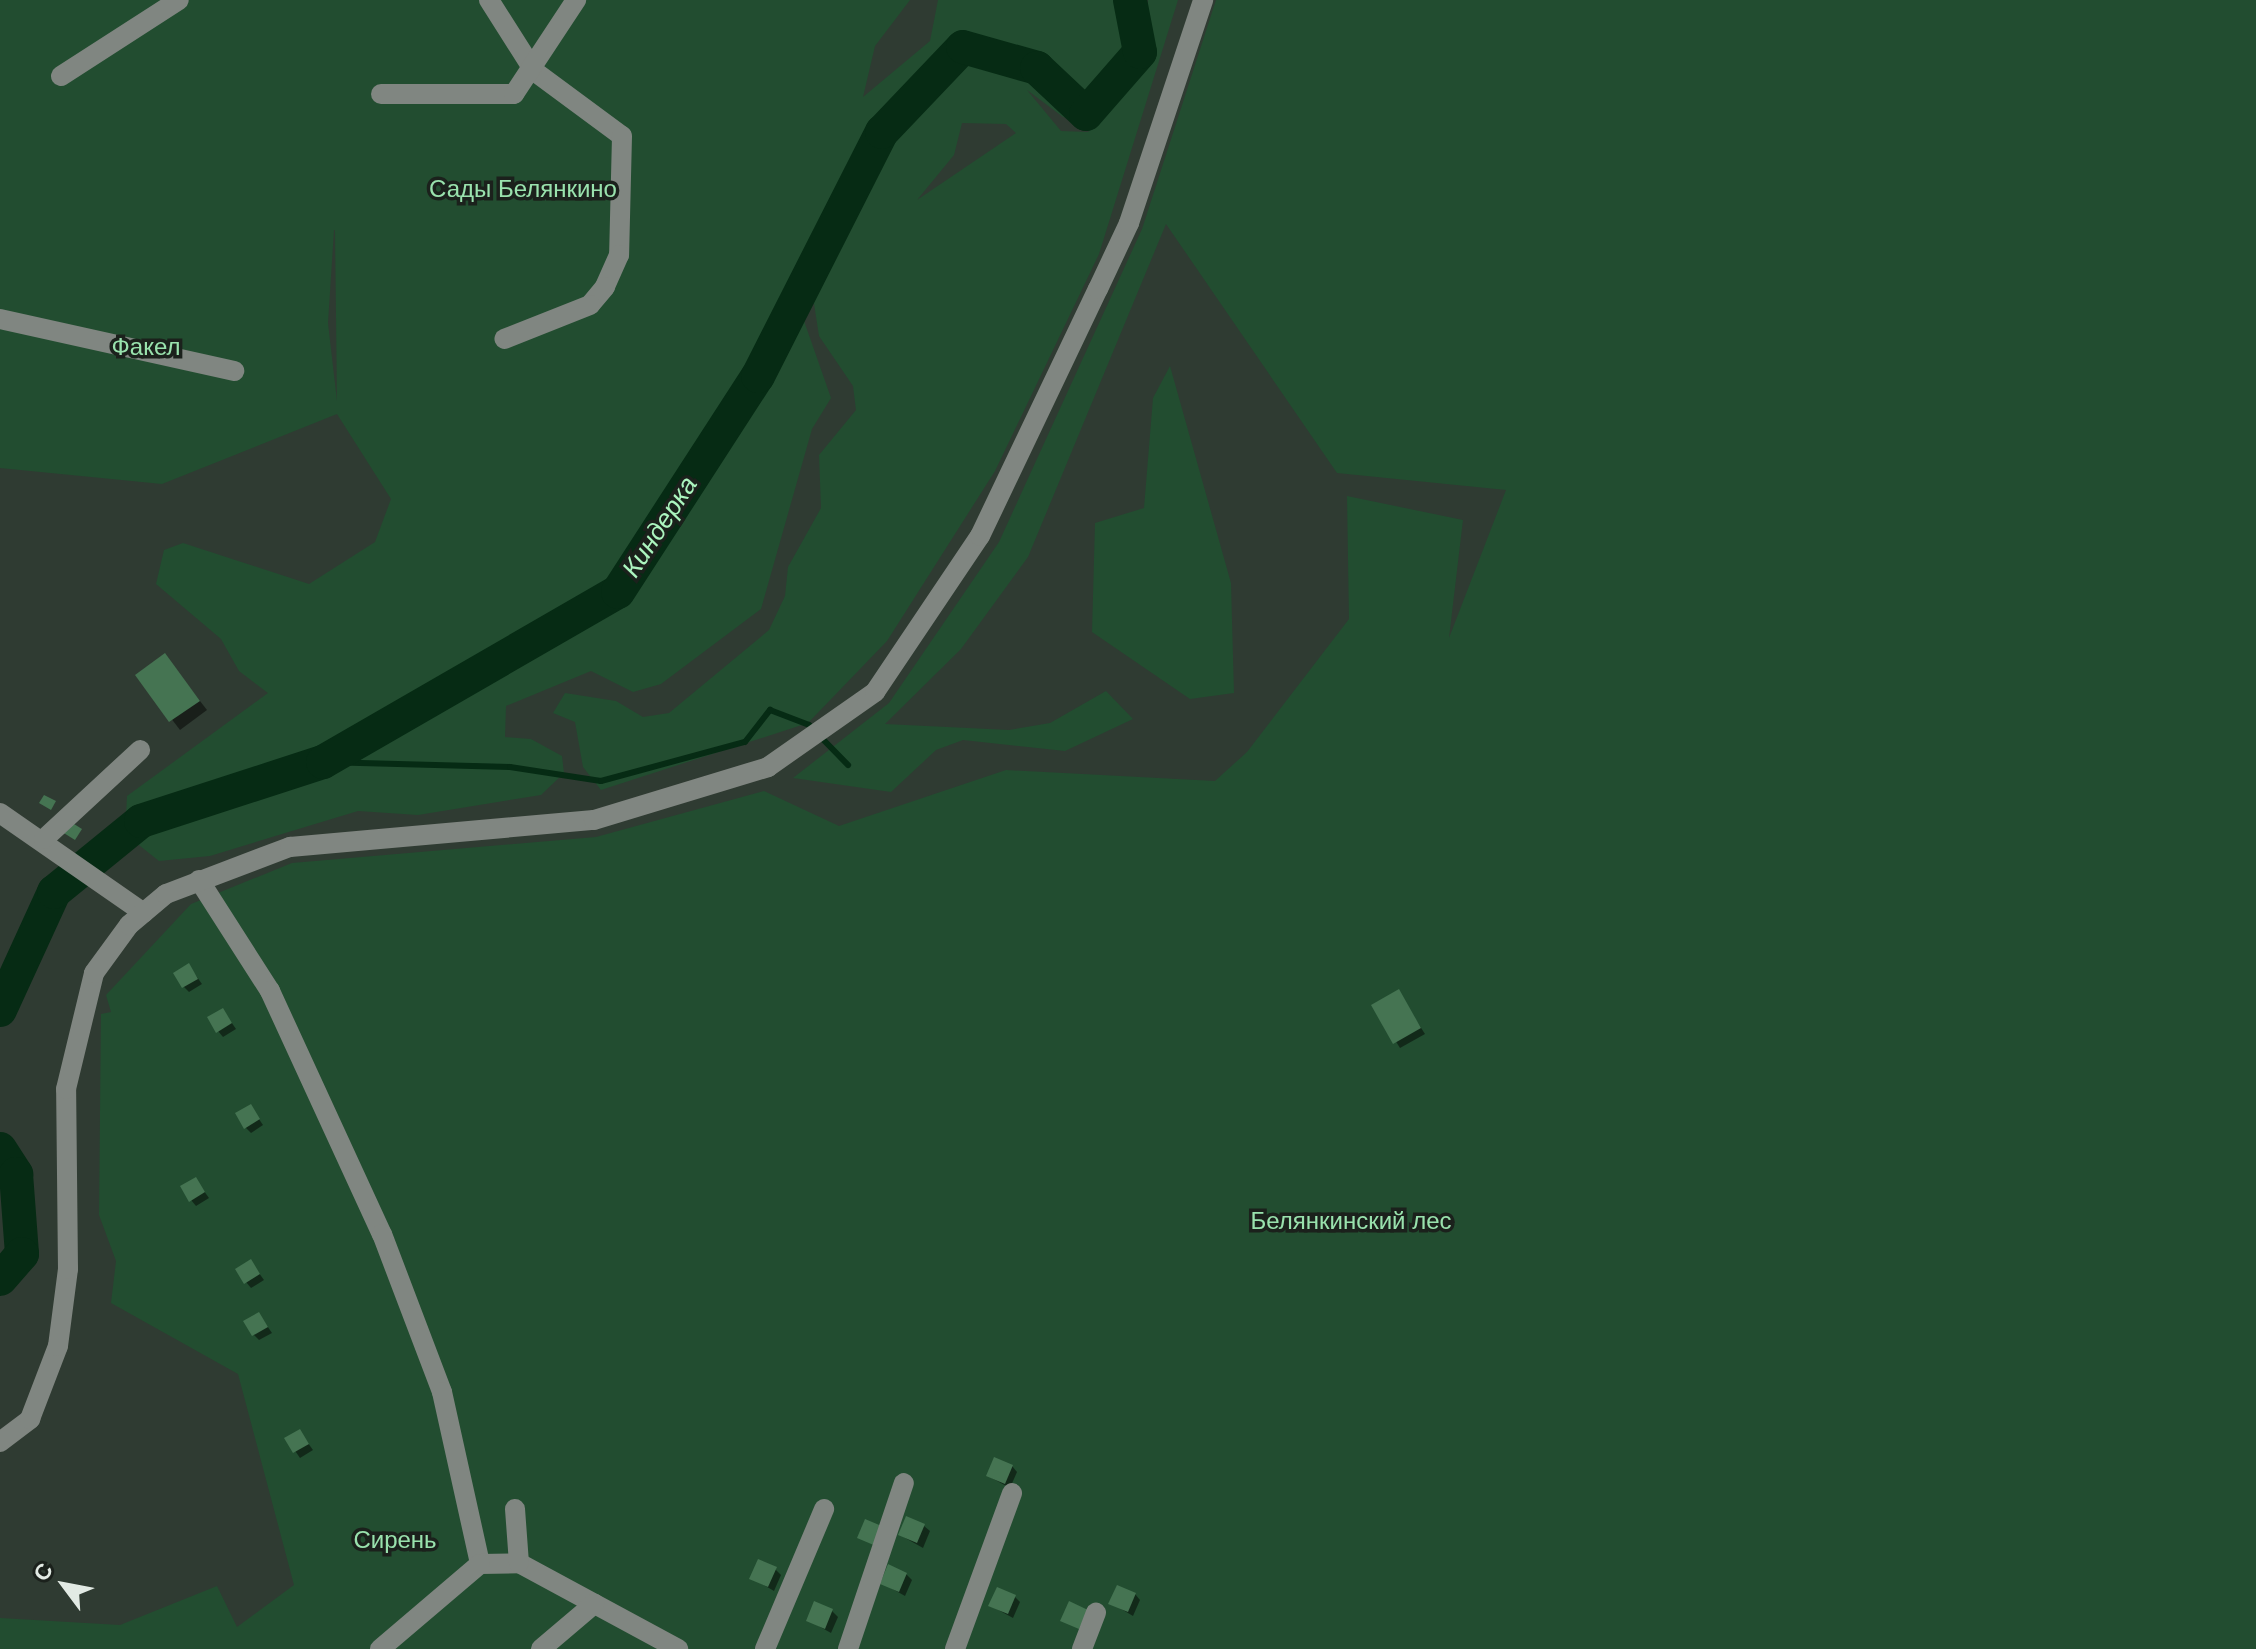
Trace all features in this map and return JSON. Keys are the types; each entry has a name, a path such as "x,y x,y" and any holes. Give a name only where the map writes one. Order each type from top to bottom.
{"street":[{"path":"61,76 179,0"},
{"path":"489,0 534,71 622,136 619,255 590,305 504,339"},
{"path":"381,94 514,94 534,71 576,0"},
{"path":"0,1442 30,1419 58,1346 68,1269 66,1089 94,973 144,913 199,880 290,847 594,820 768,767 875,692 980,536 1092,302 1129,223 1203,0"},
{"path":"0,319 234,371"},
{"path":"44,839 140,750"},
{"path":"0,813 66,854 144,913"},
{"path":"199,880 270,991 382,1234 442,1392 480,1564"},
{"path":"848,1649 904,1483"},
{"path":"955,1649 1012,1493"},
{"path":"515,1509 519,1563"},
{"path":"765,1649 824,1509"},
{"path":"380,1649 480,1564 519,1563 678,1649"},
{"path":"541,1649 594,1604"},
{"path":"1082,1649 1096,1613"}],"green space":[{"path":"0,0 910,0 875,46 863,97 930,41 938,0 1141,0 1146,50 1148,0 1178,0 1099,254 995,471 887,641 808,723 601,790 583,767 575,722 553,713 565,693 616,701 643,717 669,713 769,630 785,596 788,567 821,508 819,455 856,410 853,386 819,336 813,297 803,318 831,398 812,429 761,609 661,684 633,692 591,671 506,706 505,737 531,739 562,756 564,773 541,795 418,815 358,811 210,856 159,861 125,834 127,796 268,693 239,671 221,639 156,584 164,550 183,543 309,584 375,542 391,499 337,414 162,484 0,468","holes":["1145,57 1145,65 1088,132 1061,131 1027,90 1063,117 1086,120","962,123 1006,124 1016,133 917,200 954,155","334,230 335,230 337,401 328,323"]},
{"path":"1216,0 2256,0 2256,1649 0,1649 0,1618 120,1625 217,1586 237,1627 294,1585 238,1374 111,1303 116,1261 99,1215 101,1014 111,1012 106,995 191,904 292,863 596,837 764,791 839,826 1006,770 1215,781 1247,752 1349,619 1347,496 1463,520 1449,638 1506,490 1337,473 1166,224 1028,557 961,649 885,724 1009,730 1050,723 1106,691 1133,719 1065,751 963,740 936,750 891,792 793,778 889,703 999,542 1142,229"},
{"path":"1170,366 1231,583 1234,693 1190,699 1092,632 1095,523 1144,508 1153,398"}],"building":[{"path":"165,653 200,701 169,722 135,675"},
{"path":"44,795 56,801 51,810 39,803"},
{"path":"66,819 82,829 75,840 59,830"},
{"path":"189,963 198,979 182,988 173,973"},
{"path":"1399,989 1421,1028 1393,1044 1371,1005"},
{"path":"223,1008 232,1023 216,1033 207,1017"},
{"path":"251,1104 260,1119 244,1129 235,1113"},
{"path":"196,1177 205,1192 189,1202 180,1186"},
{"path":"251,1259 260,1274 244,1284 235,1269"},
{"path":"259,1312 268,1327 252,1336 243,1321"},
{"path":"300,1429 309,1444 293,1453 284,1438"},
{"path":"994,1457 1013,1465 1005,1484 986,1476"},
{"path":"906,1516 925,1524 917,1543 898,1535"},
{"path":"865,1519 884,1527 876,1546 857,1538"},
{"path":"758,1559 777,1567 768,1587 749,1579"},
{"path":"888,1564 907,1573 899,1592 880,1584"},
{"path":"1117,1585 1136,1593 1128,1612 1108,1604"},
{"path":"997,1587 1016,1595 1008,1614 988,1606"},
{"path":"814,1601 833,1609 825,1629 806,1621"},
{"path":"1069,1601 1088,1610 1079,1629 1060,1621"}],"waterway":[{"name":"Киндерка","path":"0,1010 54,892 141,821 323,762 618,592 758,376 882,132 963,47 1037,68 1086,114 1140,52 1130,0"},
{"path":"323,762 510,767 601,781 745,742 770,710 809,725 848,765"},
{"name":"Киндерка","path":"0,1149 16,1174 22,1254 0,1279"}],"park label":[{"name":"Сады Белянкино","path":"523,189"},
{"name":"Факел","path":"146,347"},
{"name":"Белянкинский лес","path":"1351,1221"},
{"name":"Сирень","path":"395,1540"}]}
